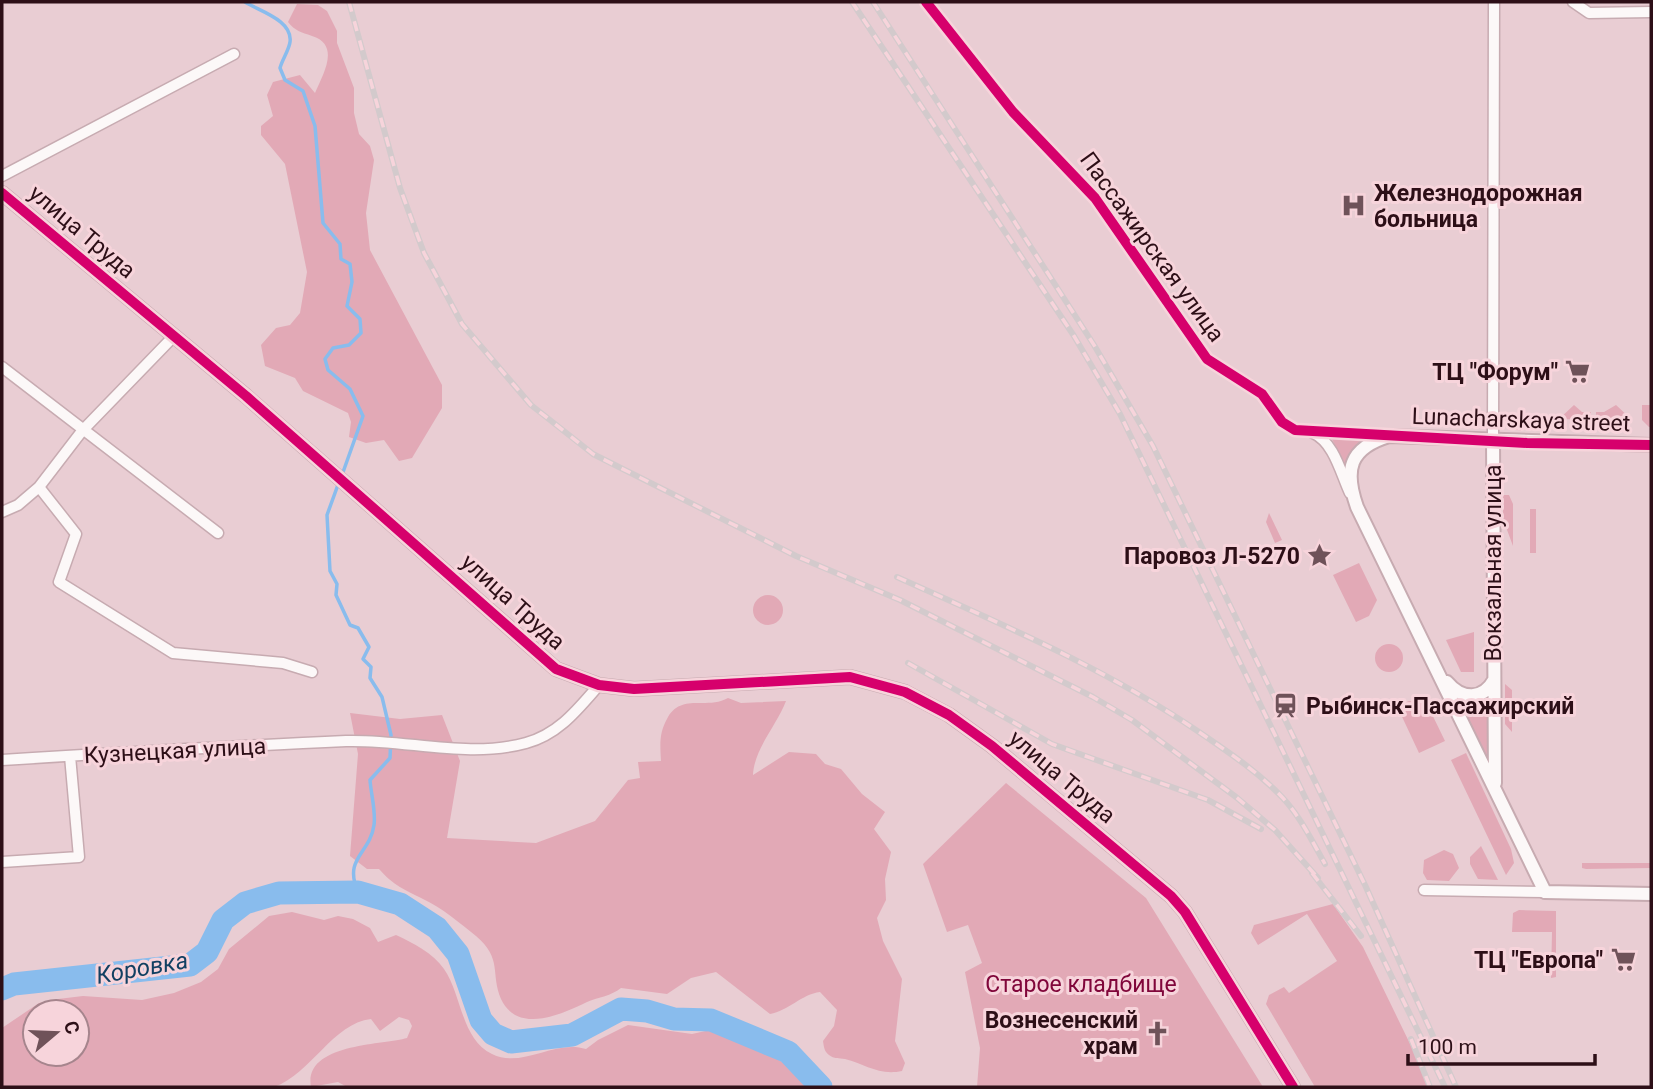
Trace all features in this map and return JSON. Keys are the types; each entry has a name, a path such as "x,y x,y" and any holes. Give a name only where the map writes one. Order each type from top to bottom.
{"street":[{"name":"Пассажирская улица","path":"926,2 1013,112 1095,198 1207,359 1262,394 1286,426 1306,430"},
{"name":"Вокзальная улица","path":"1494,2 1495,789"},
{"path":"1573,2 1588,13 1651,12"},
{"path":"2,176 234,54"},
{"name":"улица Труда","path":"2,193 439,563 541,659 570,676 600,685 654,690 850,677 905,692 972,730 1178,904 1293,1087"},
{"path":"2,512 18,505 39,487 82,431 174,336"},
{"path":"2,367 218,533"},
{"path":"1306,430 1389,436"},
{"path":"1306,430 1323,438 1545,892"},
{"path":"1357,507 1349,480 1352,462 1364,448 1389,436"},
{"name":"Lunacharskaya street","path":"1389,436 1651,445"},
{"path":"39,487 76,534 60,582 173,653 283,663 312,672"},
{"path":"1437,668 1454,690 1469,696 1484,692 1494,680"},
{"name":"Кузнецкая улица","path":"2,760 348,741 472,750 528,743 564,724 600,685"},
{"path":"2,862 79,857 70,756"},
{"path":"1424,890 1651,894"}],"green space":[{"path":"297,4 318,5 327,11 337,31 337,43 354,88 354,113 359,134 370,146 374,160 366,213 370,250 442,385 442,408 412,458 399,461 384,440 366,443 349,437 351,422 348,413 303,391 295,378 265,366 261,345 276,328 290,325 300,313 307,272 285,164 261,135 261,126 273,116 267,95 273,82 300,75 315,93 328,53 321,40 298,31 288,22"},
{"path":"1651,344 1651,427 1649,427 1642,420 1642,405 1650,405"},
{"path":"1574,405 1582,412 1591,412 1591,420 1559,419"},
{"path":"1616,405 1631,419 1596,420 1596,412 1604,412"},
{"path":"1511,414 1519,419 1521,431 1505,426 1505,415"},
{"path":"1331,437 1363,438 1351,452 1346,468"},
{"path":"1503,495 1509,495 1513,504 1513,546 1503,519"},
{"path":"1530,509 1536,509 1536,553 1530,553"},
{"path":"1269,513 1282,540 1275,543 1266,522"},
{"path":"1359,563 1377,600 1369,616 1356,622 1333,575"},
{"path":"768,595 774,596 782,604 782,616 774,624 768,625 762,624 754,616 753,610 754,604 762,596"},
{"path":"1474,632 1474,672 1461,672 1446,640"},
{"path":"1389,644 1399,648 1403,658 1399,668 1389,672 1379,668 1375,658 1379,648"},
{"path":"1505,684 1512,690 1512,732 1505,724"},
{"path":"728,698 741,703 786,701 757,756 753,775 789,752 816,754 825,764 841,769 862,794 885,812 874,829 891,852 885,879 886,900 877,918 883,941 902,979 895,1041 905,1063 902,1071 879,1071 827,1053 823,1041 834,1026 837,1010 820,992 770,1014 716,972 691,978 667,994 621,988 553,1016 529,1019 518,1016 509,1010 501,999 493,959 476,936 437,906 394,883 379,869 367,869 350,856 358,754 350,713 400,719 442,715 460,761 447,838 536,843 595,821 628,780 640,778 638,762 661,761 662,733 674,710 688,704 712,703"},
{"path":"1470,699 1482,699 1489,704 1490,771 1462,709"},
{"path":"1409,701 1427,704 1445,741 1419,753 1397,706"},
{"path":"1466,753 1511,849 1514,863 1506,875 1451,760"},
{"name":"Старое кладбище","path":"1006,783 1146,898 1263,1087 977,1087 980,1048 965,972 982,963 968,925 947,932 923,864"},
{"path":"1481,846 1498,880 1478,879 1470,864 1470,857"},
{"path":"1444,850 1453,854 1459,868 1449,881 1427,880 1423,873 1424,860"},
{"path":"1582,863 1651,863 1651,868 1586,869 1582,868"},
{"path":"1333,904 1363,947 1431,1087 1315,1087 1266,1004 1269,995 1284,987 1289,993 1337,961 1307,914 1258,945 1251,933 1254,925"},
{"path":"1519,910 1556,911 1556,977 1551,978 1552,932 1512,932 1513,913"},
{"path":"292,912 324,920 338,916 353,919 370,928 378,942 396,935 434,958 450,980 474,1038 492,1054 515,1058 562,1048 586,1049 628,1025 692,1034 710,1030 774,1057 789,1066 811,1087 347,1087 338,1082 311,1087 312,1073 319,1062 332,1054 364,1045 407,1038 412,1026 409,1020 399,1017 380,1031 371,1019 345,1029 287,1081 274,1087 2,1087 2,1028 21,1015 21,1068 91,1068 91,998 66,998 83,996 142,1000 174,993 201,982 218,969 229,949 269,916"}],"waterway":[{"path":"245,2 281,22 290,34 290,42 280,68 285,80 303,91 315,126 323,223 340,244 341,259 350,264 352,282 347,306 360,319 361,333 349,345 333,348 325,359 328,370 350,389 363,416 342,475"},
{"path":"339,482 327,515 330,571 337,584 336,595 350,625 358,628 369,647 363,659 371,667 370,678 382,697 391,735 390,758 370,780 374,825 372,835 355,864 354,881 358,892"},
{"name":"Коровка","path":"2,989 14,984 190,965 207,952 223,920 245,903 279,893 358,892 400,904 437,928 458,954 481,1020 493,1034 511,1042 572,1035 621,1009 647,1011 674,1019 711,1020 788,1052 821,1087"}],"railway":[{"path":"349,2 400,188 424,253 462,324 531,405 593,454 796,556 900,600 1093,697 1132,720 1236,797 1275,830 1318,878"},
{"path":"852,2 1074,336 1120,414 1445,1087"},
{"path":"873,2 1094,345 1153,446 1365,885 1456,1087"},
{"path":"897,577 1090,667 1199,732 1252,770 1282,797 1300,820 1325,864"},
{"path":"908,663 1052,744 1208,800 1261,829"},
{"path":"1312,873 1361,936"},
{"path":"1411,1039 1430,1087"}],"cycle path":[{"path":"926,2 1013,112 1095,198 1207,359 1262,394 1282,422 1295,430 1527,443 1651,445"},
{"path":"2,193 246,396 556,669 599,685 634,689 850,677 905,692 949,715 992,746 1171,896 1185,912 1293,1087"}],"place":[{"name":"Железнодорожная больница","path":"1354,206"},
{"name":"ТЦ \"Форум\"","path":"1578,372"},
{"name":"Паровоз Л-5270","path":"1320,556"},
{"name":"Рыбинск-Пассажирский","path":"1286,706"},
{"name":"ТЦ \"Европа\"","path":"1623,960"},
{"name":"Вознесенский храм","path":"1158,1033"}]}
